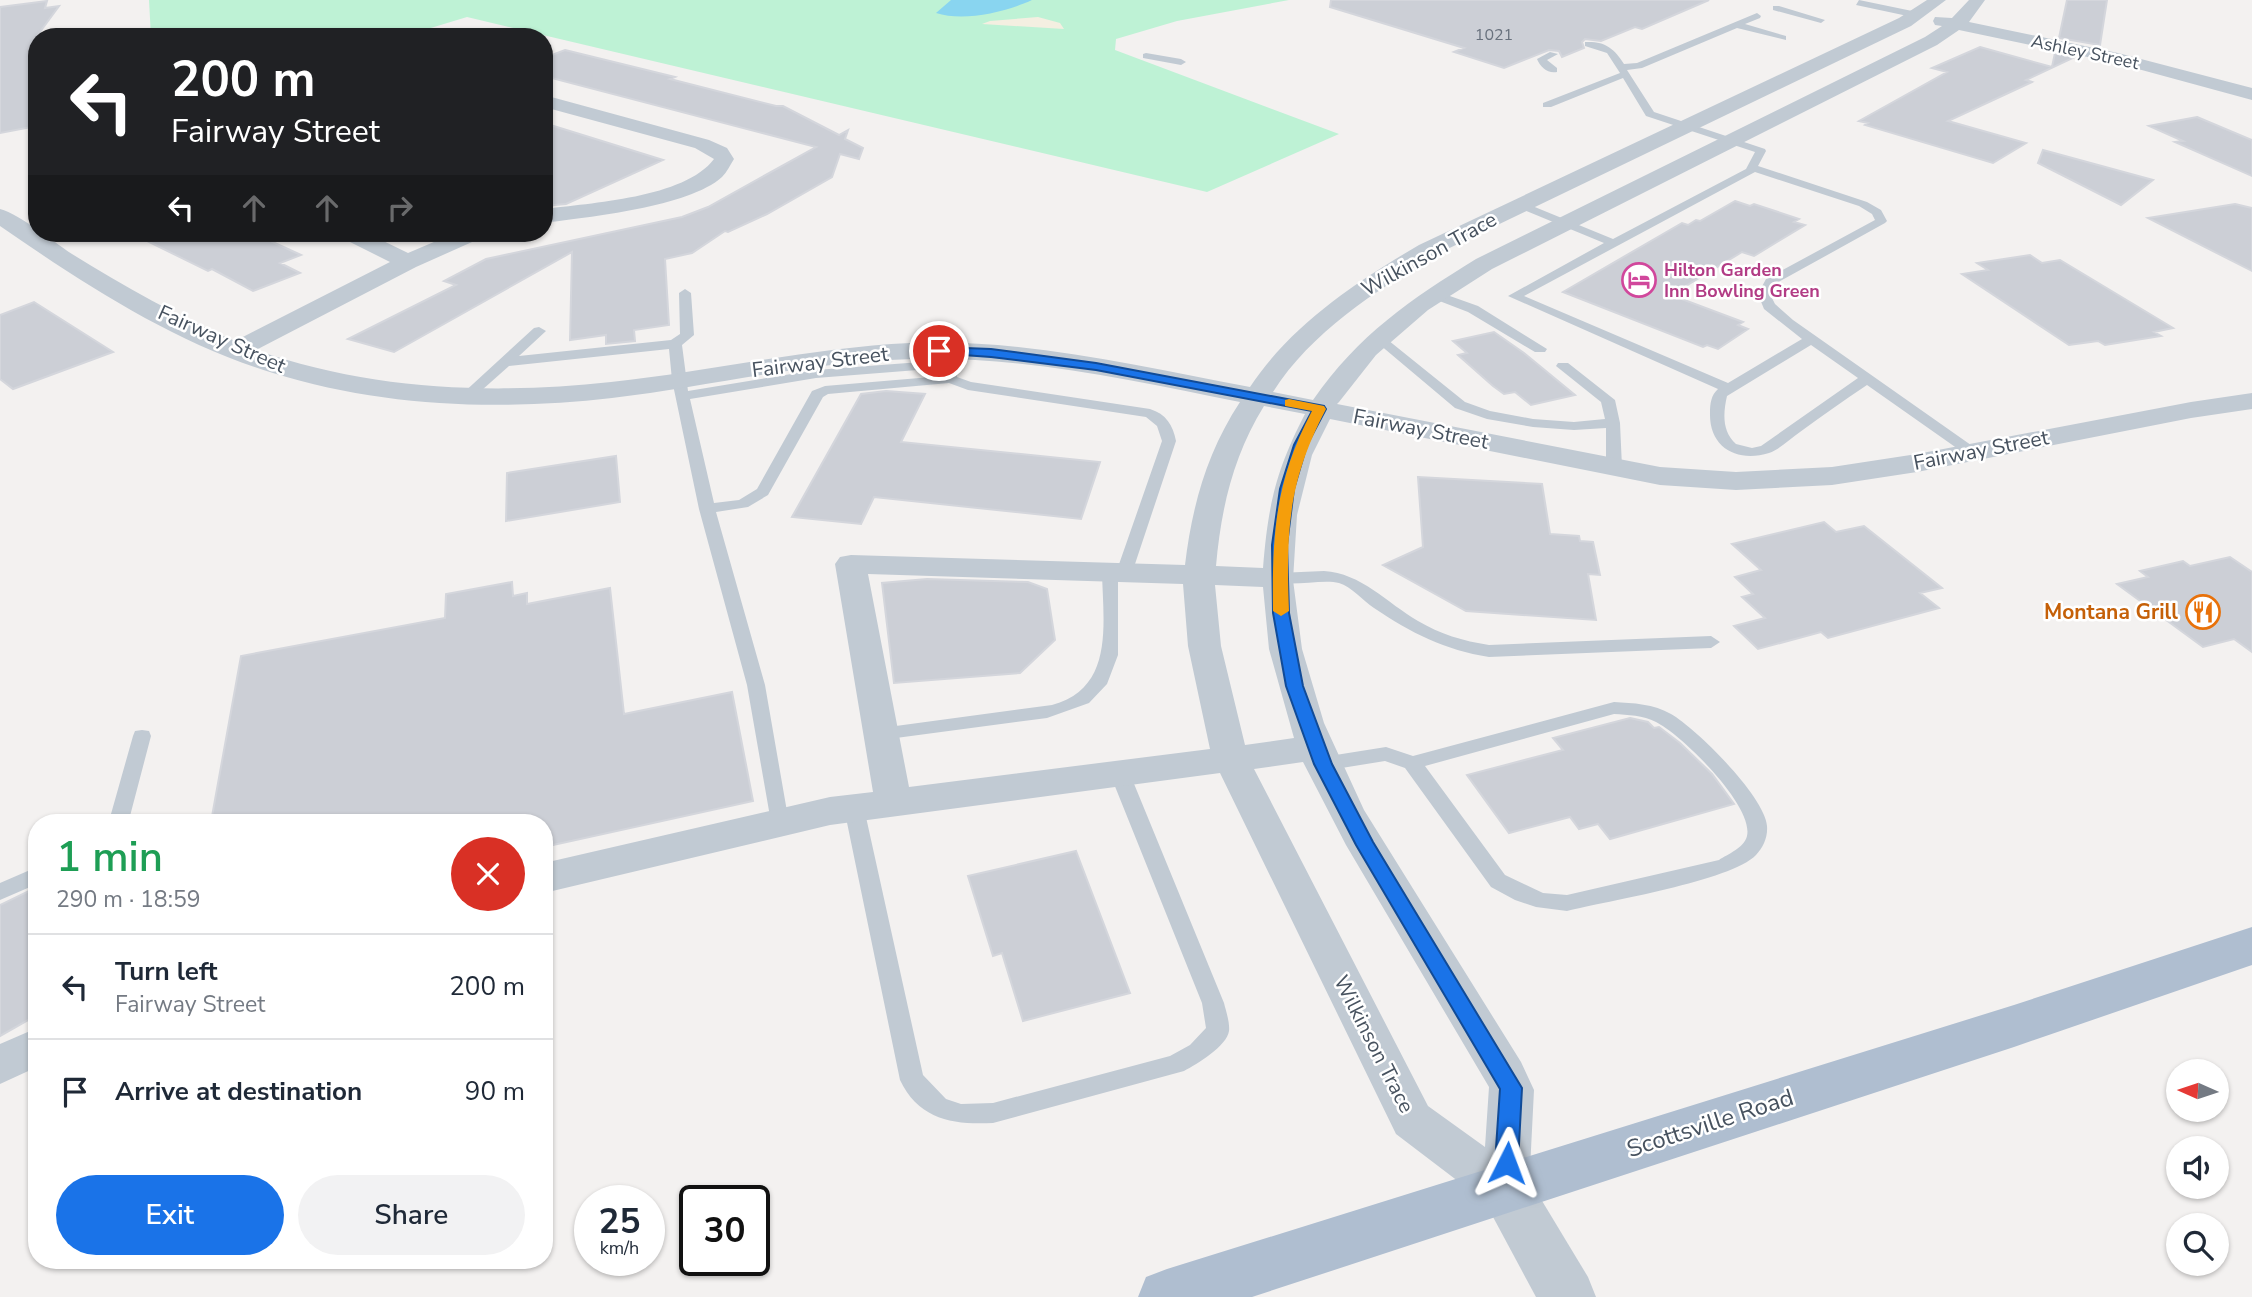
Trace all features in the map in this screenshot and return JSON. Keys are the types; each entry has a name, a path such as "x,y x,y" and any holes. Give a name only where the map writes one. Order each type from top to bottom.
{"main road":[{"name":"Scottsville Road","path":"1167,1297 2014,1026 2252,946"}],"street":[{"name":"Wilkinson Trace","path":"1505,1189 1511,1088 1365,845 1320,756 1294,686 1286,649 1278,578 1279,545 1287,489 1300,445 1338,381 1378,336 1433,293 1565,223 1888,64 1956,24 1970,12 1977,0"},
{"name":"Wilkinson Trace","path":"1505,1189 1412,1120 1231,759 1206,658 1199,577 1208,507 1218,473 1230,442 1255,397 1303,338 1349,298 1400,265 1927,8"},
{"name":"Ashley Street","path":"1927,8 1956,24 2118,58 2252,94"},
{"path":"553,103 702,144 720,152 724,159 721,167 710,175 664,195 553,214"},
{"name":"Fairway Street","path":"0,216 28,235"},
{"name":"Fairway Street","path":"38,242 149,307 236,351 284,369 344,382 416,392 468,395 681,388 849,356 953,365 1025,356 1320,409 1660,476 1736,481 1786,480 1877,470 2252,401"},
{"path":"368,242 408,262"},
{"path":"236,351 408,262 453,242"},
{"path":"893,803 851,564 977,566 1199,577 1278,578"},
{"path":"553,876 854,807 1231,759 1320,756"},
{"path":"0,1065 28,1051"},
{"path":"1505,1189 1567,1297"}],"lane":[{"path":"1797,0 1773,10 1821,20"},
{"path":"1859,3 1927,8"},
{"path":"1548,105 1757,16"},
{"path":"1737,25 1783,38"},
{"path":"1588,44 1611,51 1650,114 1761,151 1750,171 1514,296 1728,388"},
{"path":"1553,54 1542,59 1544,64 1554,70"},
{"path":"1146,56 1181,62"},
{"path":"1752,167 1863,204 1877,212 1881,221 1770,282 1764,295 1769,306 1973,453"},
{"path":"1521,205 1614,243"},
{"path":"505,362 675,344 687,335 685,293"},
{"path":"1433,293 1473,309 1540,349"},
{"path":"468,395 539,331"},
{"path":"1378,336 1460,405 1487,415 1574,426 1613,423"},
{"path":"1812,339 1720,394 1716,407 1721,439 1733,451 1751,454 1766,449 1867,378"},
{"path":"675,344 681,388 707,509 756,685 779,823"},
{"path":"707,509 743,504 762,492 817,394 825,390 953,365 968,386 1150,413 1161,419 1167,427 1169,441 1117,573 1105,673 1088,696 1047,712 881,734"},
{"path":"1563,366 1608,400 1613,423 1614,467"},
{"path":"1278,578 1336,577 1349,581 1428,636 1458,648 1489,651 1711,642"},
{"path":"1320,756 1386,754 1412,763 1615,708 1637,709 1663,717 1684,730 1742,796 1757,822 1756,842 1742,856 1724,866 1567,903 1543,901 1522,894 1498,881 1412,763"},
{"path":"121,814 142,736"},
{"path":"854,807 912,1080 938,1107 961,1114 993,1113 1176,1064 1198,1052 1217,1031 1213,1003 1120,774"},
{"path":"0,891 28,879"}],"green space":[{"path":"149,0 1289,0 1177,21 1116,39 1115,50 1339,134 1207,192 553,37 553,28 514,28 467,17 431,28 151,28"}],"sand":[{"path":"1038,17 1060,23 1064,29 982,24 990,21"}],"water":[{"path":"951,0 1032,0 972,16 936,13"}],"building":[{"path":"1331,0 1709,0 1642,29 1635,27 1601,41 1585,39 1582,42 1584,48 1562,57 1559,51 1549,50 1504,68 1454,52 1464,48 1330,7"},
{"path":"2067,0 2107,0 2100,45 2059,38"},
{"path":"47,1 45,8 59,6 43,28 28,28 28,128 0,133 0,7"},
{"path":"1980,47 2052,67 2055,53 2075,57 2026,80 2032,82 1948,121 2026,143 1993,163 1859,121 1947,72 1932,68"},
{"path":"565,50 783,106 839,135 848,130 845,139 863,148 859,159 840,154 832,177 767,214 725,231 692,253 665,259 669,325 634,330 635,341 606,344 606,335 570,340 572,252 394,352 348,339 456,285 444,281 486,259 682,217 708,207 816,147 553,78 553,55"},
{"path":"2197,117 2252,140 2252,176 2175,142 2183,141 2149,126"},
{"path":"553,126 663,160 566,204 553,205"},
{"path":"2043,150 2153,180 2121,205 2038,163"},
{"name":"Hilton Garden Inn Bowling Green","path":"1735,201 1750,206 1754,204 1799,219 1794,222 1805,225 1754,256 1742,252 1671,295 1743,322 1738,325 1748,329 1718,349 1707,345 1703,347 1563,292 1682,223 1688,225 1696,220 1700,221"},
{"path":"2235,204 2252,208 2252,271 2148,218"},
{"path":"149,242 273,242 301,255 280,263 300,273 253,291 212,269 208,271"},
{"path":"2030,255 2042,263 2060,260 2173,328 2154,332 2161,336 2105,345 2098,341 2069,345 1962,274 1988,270 1977,263"},
{"path":"34,302 113,352 13,389 0,379 0,315"},
{"path":"1494,332 1575,395 1531,405 1515,392 1504,394 1493,386 1458,355 1467,353 1453,341"},
{"path":"886,391 925,394 901,442 1100,462 1081,519 874,497 861,524 792,517 861,394"},
{"path":"616,456 620,502 506,521 507,473"},
{"path":"1418,477 1542,484 1550,534 1579,536 1580,541 1593,542 1600,575 1588,574 1596,620 1466,611 1383,565 1423,547"},
{"path":"1824,522 1836,532 1864,526 1942,588 1920,593 1939,608 1828,638 1821,632 1758,649 1734,626 1765,618 1742,597 1753,594 1735,577 1761,570 1732,544"},
{"name":"Montana Grill","path":"2230,557 2252,572 2252,652 2234,639 2203,647 2117,584 2148,577 2140,571 2183,561 2190,566"},
{"path":"927,579 1028,582 1047,589 1055,640 1020,673 894,683 882,583"},
{"path":"512,582 513,596 527,593 527,604 610,588 624,714 732,692 753,801 553,845 553,814 212,814 241,656 445,618 446,594"},
{"path":"1630,718 1648,722 1654,728 1659,727 1680,743 1712,774 1734,804 1610,839 1598,824 1579,829 1570,817 1509,833 1467,775 1563,750 1553,738"},
{"path":"1076,851 1130,993 1023,1021 1002,953 993,956 968,876"},
{"path":"28,891 28,1020 0,1036 0,905"}],"slow traffic":[{"path":"1281,611 1279,545 1287,489 1300,445 1320,409 1289,403"}],"place":[{"name":"Hilton Garden Inn Bowling Green","path":"1639,280"},
{"name":"Montana Grill","path":"2203,612"}],"route":[{"path":"939,351 1025,356 1132,373 1320,409 1300,445 1287,489 1279,545 1281,613 1294,686 1323,764 1365,845 1511,1088 1507,1163"}]}
